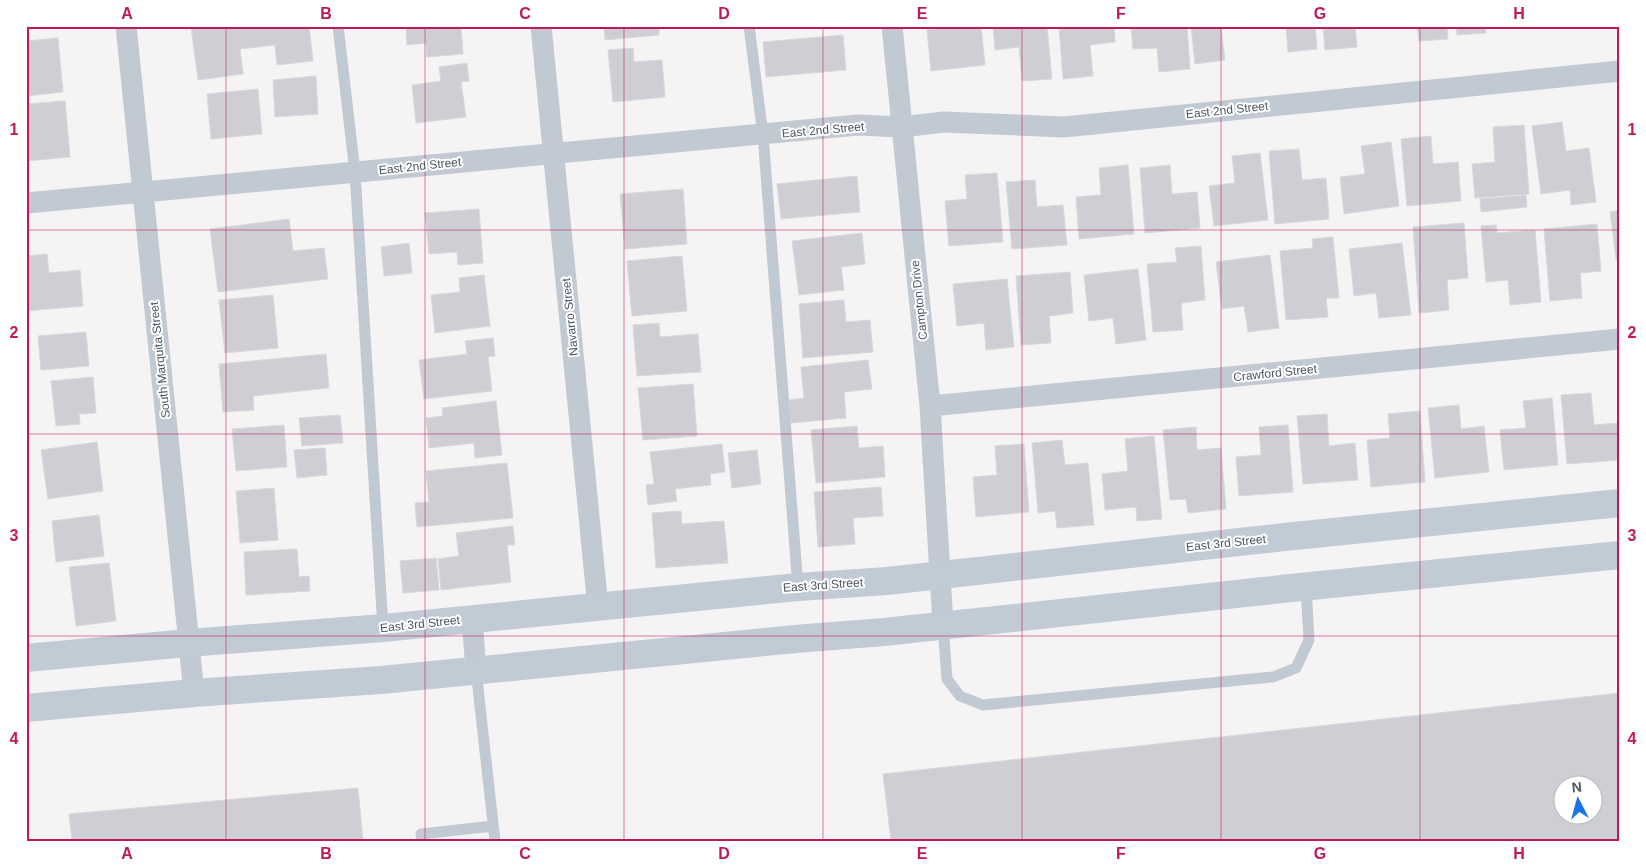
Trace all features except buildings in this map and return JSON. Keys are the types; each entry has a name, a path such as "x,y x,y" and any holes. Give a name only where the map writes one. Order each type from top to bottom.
{"street":[{"name":"South Marquita Street","path":"126,26 194,693"},
{"name":"Navarro Street","path":"542,26 598,608"},
{"name":"Campton Drive","path":"892,26 930,406 943,625"},
{"name":"East 2nd Street","path":"26,203 858,125 902,127 944,122 1064,127 1620,70"},
{"name":"Crawford Street","path":"930,406 1620,339"},
{"name":"East 3rd Street","path":"26,658 383,628 798,587 887,581 1294,536 1620,503"},
{"path":"26,708 194,693 381,680 884,632 1306,586 1620,555"},
{"path":"472,619 476,670"}],"lane":[{"path":"338,26 355,172 383,628"},
{"path":"749,26 763,135 798,587"},
{"path":"943,625 947,680 960,696 983,705 1273,677 1296,668 1309,640 1306,586"},
{"path":"476,670 495,841"},
{"path":"422,841 421,834 493,826"}]}
